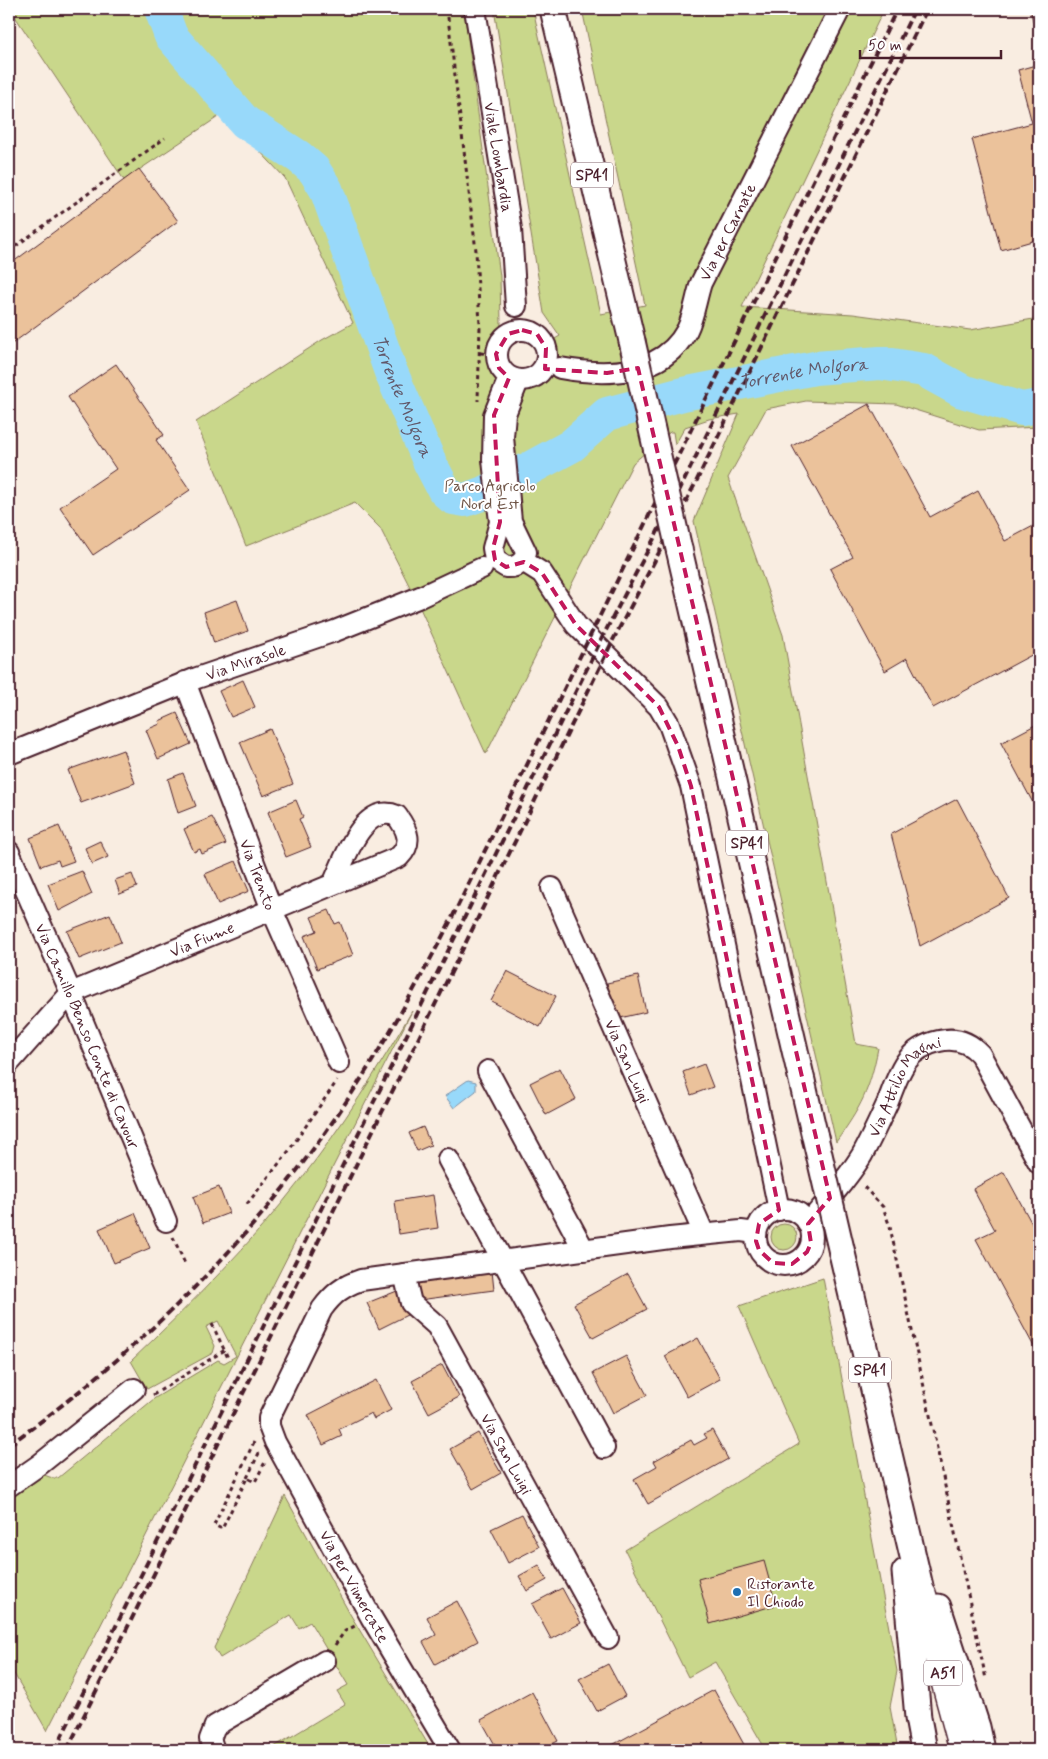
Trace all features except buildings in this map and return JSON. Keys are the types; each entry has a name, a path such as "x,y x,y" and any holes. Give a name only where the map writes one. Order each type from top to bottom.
{"highway":[{"name":"A51","path":"922,1595 946,1750"},
{"name":"A51","path":"922,1595 964,1750"}],"main road":[{"name":"SP41","path":"553,9 632,341 922,1595"},
{"path":"898,1487 918,1718 924,1750"},
{"path":"898,1487 978,1727 982,1750"}],"street":[{"name":"Viale Lombardia","path":"476,9 510,229 516,306 521,319 529,331"},
{"name":"Via per Carnate","path":"550,365 607,373 633,369 660,358 681,340 692,318 701,283 840,9"},
{"name":"Viale Lombardia","path":"508,334 516,306"},
{"path":"522,330 529,331 543,340 550,365 526,381 513,379 499,368 488,353 508,334 522,330"},
{"path":"513,379 494,415 506,522 493,548 501,563 542,573 576,624 659,707 675,739 691,786 779,1210"},
{"path":"501,563 525,557 525,546 506,522"},
{"name":"Via Mirasole","path":"9,754 185,682 334,631 501,563"},
{"name":"Via Trento","path":"185,682 272,910 339,1063"},
{"name":"Via Camillo Benso Conte di Cavour","path":"9,852 71,992 166,1221"},
{"name":"Via Fiume","path":"71,992 333,884"},
{"name":"Via San Luigi","path":"552,888 704,1234"},
{"path":"9,1063 71,992"},
{"name":"Via Attilio Magni","path":"808,1224 849,1174 872,1135 898,1073 913,1052 925,1044 955,1039 972,1046 980,1054 1039,1163"},
{"path":"488,1071 584,1250"},
{"path":"448,1159 604,1448"},
{"path":"779,1210 796,1212 808,1224 811,1243 801,1259 792,1264 783,1265 765,1258 759,1250 756,1233 764,1218 779,1210"},
{"path":"404,1274 704,1234 741,1231 756,1233"},
{"name":"Via San Luigi","path":"404,1274 411,1302 437,1326 608,1638"},
{"name":"Via per Vimercate","path":"404,1274 361,1280 346,1286 332,1295 322,1309 269,1418 269,1426 264,1443 450,1750"},
{"path":"9,1486 39,1465 134,1389"},
{"path":"208,1749 215,1726 324,1661"}],"path":[{"path":"447,9 476,251 480,325 488,353 478,411"},
{"path":"9,251 165,138"},
{"path":"247,1204 323,1103 343,1072 339,1063"},
{"path":"849,1174 883,1206 890,1227 987,1682"},
{"path":"166,1221 186,1266"},
{"path":"212,1324 229,1360"},
{"path":"247,1478 255,1482 264,1443"},
{"path":"264,1443 222,1529 214,1525 264,1443"},
{"path":"324,1661 345,1632 371,1617"}],"highlighted area":[{"path":"522,330 537,334 546,348 545,369 607,373 638,368 830,1198 808,1224 811,1243 807,1252 792,1264 773,1263 759,1250 756,1241 759,1224 779,1210 691,786 678,746 659,707 576,625 542,573 524,562 506,567 495,560 493,548 500,522 494,415 509,378 499,368 496,354 508,334"}],"green space":[{"name":"Parco Agricolo Nord Est","path":"10,9 464,9 500,276 501,323 496,365 500,374 524,386 544,377 559,360 553,340 560,336 544,313 494,9 533,9 601,314 645,305 582,9 884,9 742,307 853,314 970,330 1039,318 1039,427 979,430 896,404 806,401 766,409 728,478 783,635 856,1044 878,1048 868,1087 858,1108 836,1142 694,521 739,414 709,419 685,427 675,445 673,432 670,432 633,463 486,754 415,597 380,528 355,503 246,546 196,422 322,340 353,323 285,178 224,113 124,180"},
{"path":"412,1011 47,1731 9,1665 9,1499 36,1473 58,1478 155,1398 218,1360 224,1363 236,1356 218,1321 206,1327 215,1346 213,1353 147,1389 131,1361 220,1272 283,1202 346,1117"},
{"path":"784,1224 793,1228 797,1237 793,1246 784,1250 775,1246 771,1237 775,1228"},
{"path":"823,1278 897,1671 890,1707 898,1750 766,1750 715,1662 688,1677 625,1550 799,1444 739,1306"},
{"path":"285,1496 350,1614 429,1746 423,1750 269,1750 345,1704 337,1691 348,1685 310,1622 299,1628 291,1615 220,1658 214,1648"}],"water":[{"path":"468,1080 476,1082 476,1091 454,1108 445,1096"}],"waterway":[{"name":"Torrente Molgora","path":"161,9 171,36 245,122 299,157 314,170 326,189 391,372 430,463 444,490 453,498 465,500 484,493 571,446 607,414 683,394 815,368 880,363 924,370 962,391 1022,409 1039,406"}],"railway":[{"path":"9,1445 57,1409 148,1332 233,1247 272,1202 309,1154 372,1061 450,922 897,9"},
{"path":"55,1750 604,634 680,489 915,9"},
{"path":"67,1750 612,642 695,484 927,9"}],"place":[{"name":"Ristorante Il Chiodo","path":"737,1592"}]}
